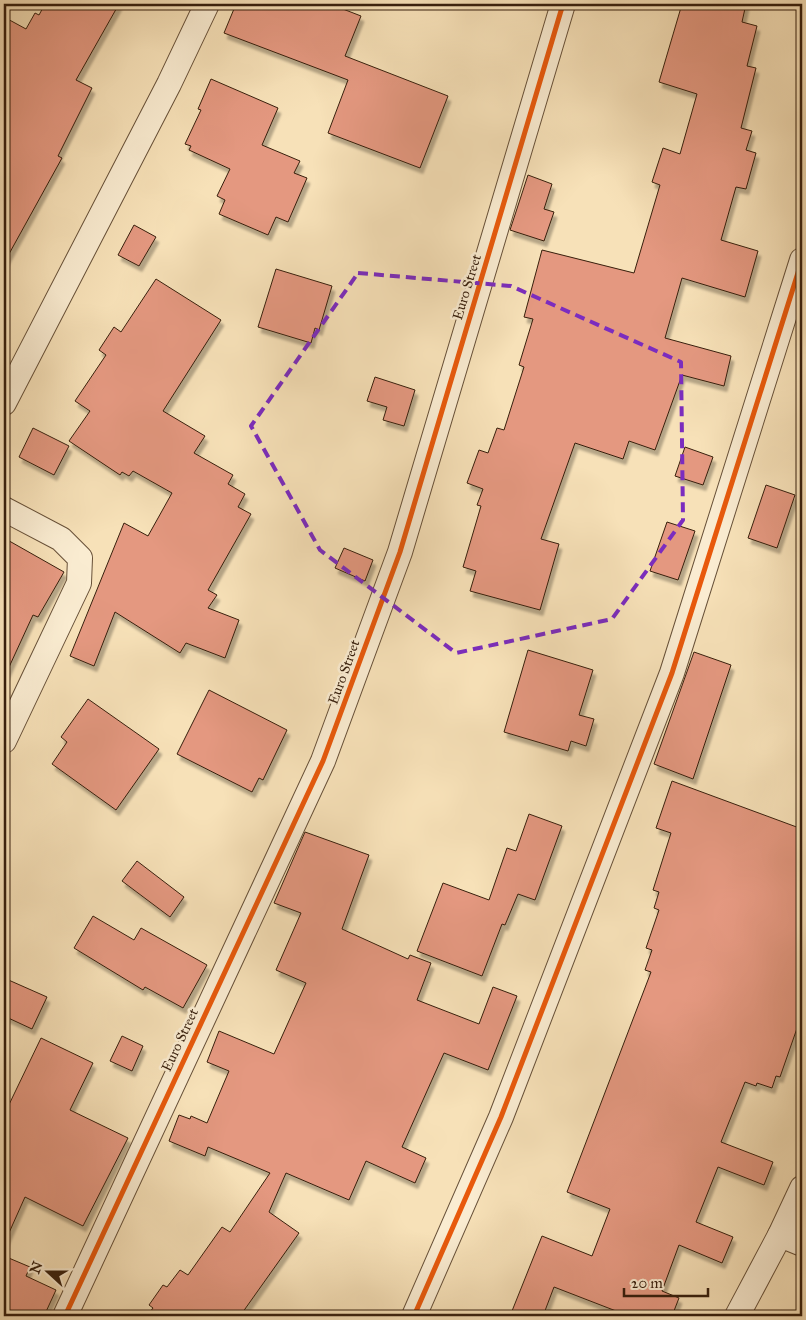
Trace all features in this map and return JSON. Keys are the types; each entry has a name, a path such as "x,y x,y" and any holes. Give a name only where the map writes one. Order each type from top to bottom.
{"street":[{"path":"4,403 169,84 207,4"},
{"name":"Euro Street","path":"65,1316 323,761 400,552 563,4"},
{"path":"414,1316 500,1117 672,673 802,260"},
{"path":"4,509 61,539 80,558 79,583 4,742"},
{"path":"737,1316 780,1235 802,1188"},
{"path":"780,1235 802,1244"}],"highlighted area":[{"path":"358,273 511,286 681,362 683,520 612,619 456,653 320,550 251,426"}],"building":[{"path":"45,4 119,4 76,80 92,88 58,156 62,158 4,263 4,17 26,29 35,13 39,15"},
{"path":"236,4 330,4 361,16 345,56 448,96 420,168 328,133 348,80 224,33"},
{"path":"682,4 746,4 742,22 757,26 747,66 756,68 741,128 752,131 746,150 756,153 746,189 736,187 721,240 758,251 745,297 682,278 665,338 731,356 724,386 682,375 655,450 629,441 623,459 575,443 541,539 559,544 540,610 470,591 476,571 463,567 481,506 477,505 483,489 467,483 479,450 488,453 497,428 504,430 524,367 519,365 533,319 524,317 542,250 634,273 660,185 652,182 663,148 680,154 697,94 659,82"},
{"path":"211,79 278,108 262,145 300,161 294,173 307,178 288,222 276,217 268,235 219,214 225,200 217,196 230,169 189,150 191,146 185,144 201,110 198,109"},
{"path":"528,175 552,184 544,209 554,212 544,241 510,230"},
{"path":"134,225 156,237 139,266 118,255"},
{"path":"276,269 332,286 319,330 315,328 311,343 258,327"},
{"path":"156,279 221,320 163,411 205,436 194,453 233,475 228,484 245,494 238,507 251,514 208,590 217,595 208,608 239,620 225,658 186,643 180,653 115,612 94,666 70,656 124,523 148,536 172,493 133,471 129,476 122,472 120,475 69,441 90,411 75,401 106,355 99,350 114,327 121,332"},
{"path":"375,377 415,390 404,426 383,420 387,407 367,401"},
{"path":"33,428 69,446 54,475 19,457"},
{"path":"685,447 713,457 703,485 675,476"},
{"path":"766,485 795,495 777,548 748,538"},
{"path":"667,522 695,531 678,580 650,571"},
{"path":"4,538 64,572 38,617 33,615 4,678"},
{"path":"344,548 373,560 365,581 335,568"},
{"path":"528,650 593,670 579,715 594,719 586,746 571,741 568,751 504,732"},
{"path":"694,652 731,665 693,779 654,764"},
{"path":"209,690 287,730 263,780 259,778 252,792 177,754"},
{"path":"88,699 159,749 116,810 52,764 67,742 61,737"},
{"path":"672,781 802,829 802,1014 780,1077 776,1076 772,1088 757,1083 756,1086 745,1082 721,1142 773,1162 764,1185 718,1167 696,1222 733,1237 722,1263 679,1245 662,1291 679,1298 672,1316 629,1316 554,1287 543,1316 510,1316 542,1236 592,1256 610,1209 567,1192 651,972 645,970 652,950 646,948 659,910 654,908 659,892 653,890 671,833 656,828"},
{"path":"529,814 562,826 535,900 518,894 505,925 502,924 482,976 417,951 443,883 489,900 507,848 516,851"},
{"path":"305,832 369,855 342,929 408,959 410,955 431,963 417,1000 479,1024 493,987 517,996 488,1070 444,1053 402,1147 426,1158 415,1183 366,1161 349,1200 286,1173 269,1212 299,1233 240,1316 147,1316 153,1308 149,1305 163,1285 167,1287 180,1270 188,1275 222,1227 230,1232 270,1173 208,1147 205,1156 169,1141 179,1115 190,1119 191,1116 207,1123 229,1071 207,1062 219,1031 274,1054 306,983 276,970 301,913 274,903"},
{"path":"137,861 184,897 170,917 122,881"},
{"path":"93,916 134,940 141,928 207,965 183,1008 145,987 143,990 74,948"},
{"path":"4,978 47,997 32,1029 4,1016"},
{"path":"122,1036 143,1046 132,1071 110,1061"},
{"path":"41,1038 93,1063 70,1110 128,1138 83,1226 25,1197 4,1244 4,1115"},
{"path":"4,1256 30,1267 26,1276 56,1290 44,1316 4,1316"}],"cycle path":[{"path":"65,1316 323,761 400,552 563,4"},
{"path":"414,1316 501,1117 672,673 802,260"}]}
